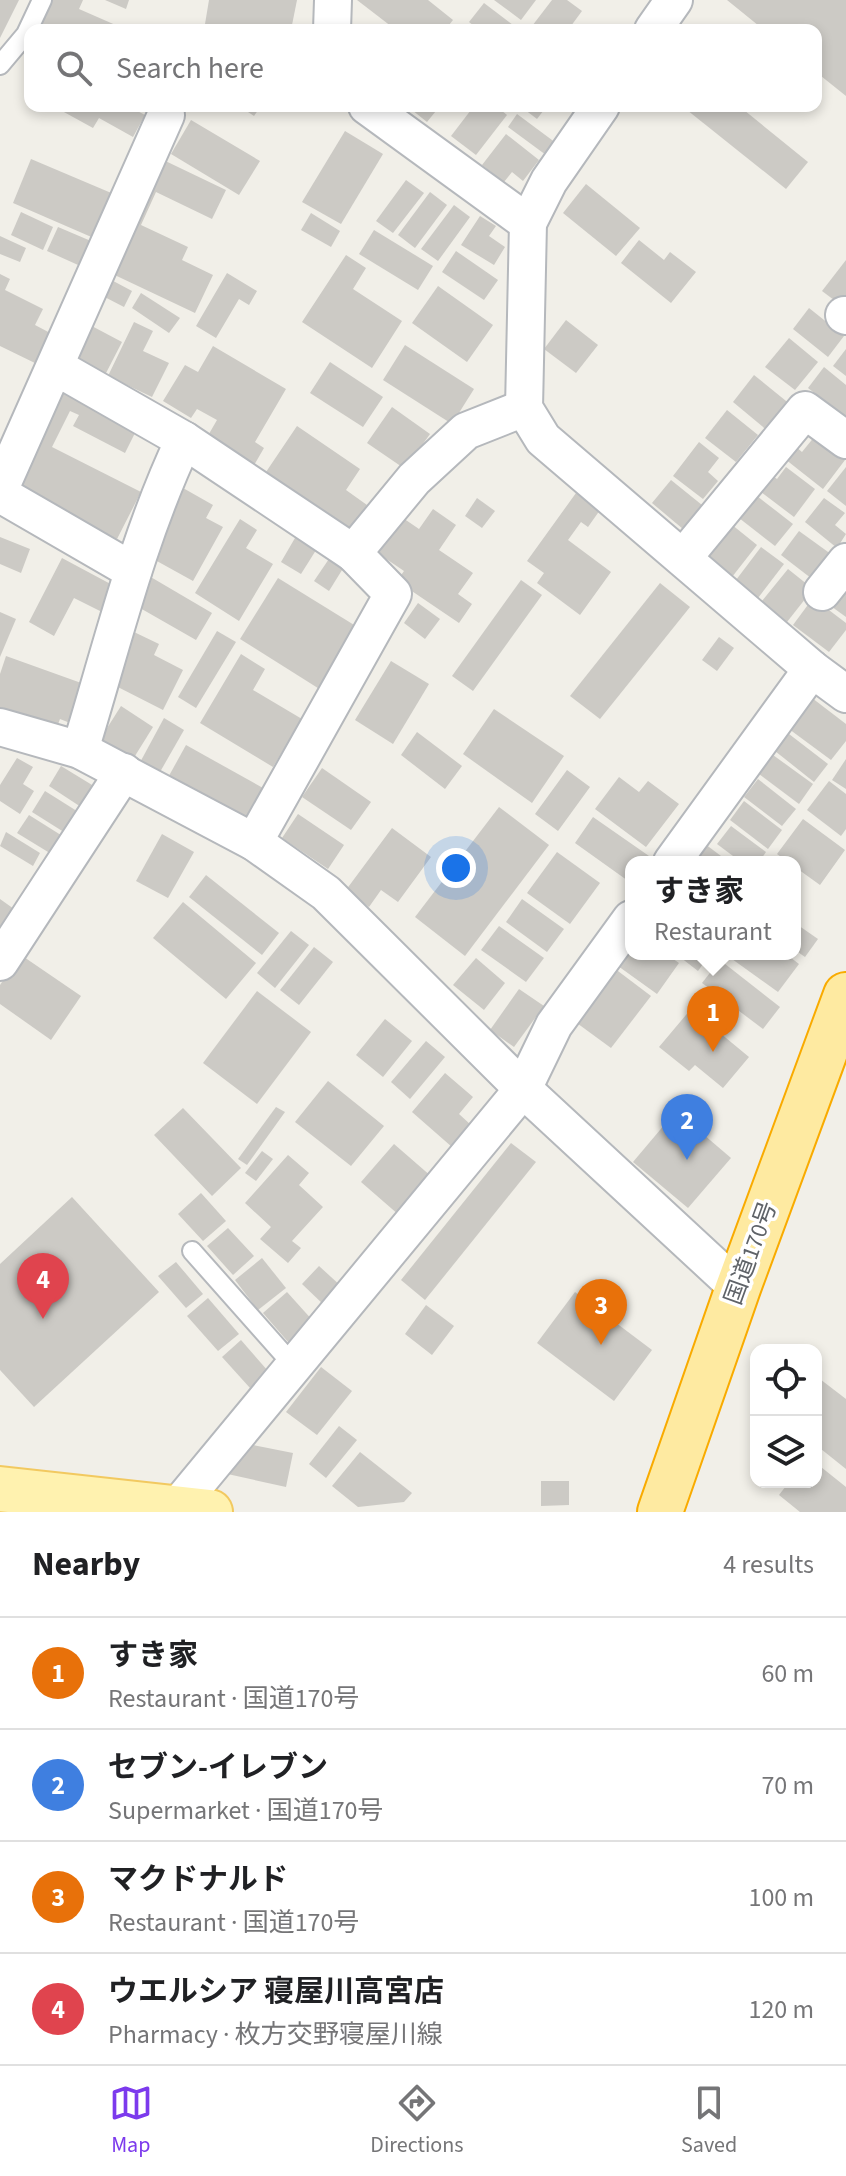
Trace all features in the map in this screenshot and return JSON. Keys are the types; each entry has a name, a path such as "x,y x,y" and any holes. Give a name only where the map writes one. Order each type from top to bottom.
{"highway":[{"name":"国道170号","path":"660,1512 738,1288 846,995"}],"main road":[{"path":"0,1489 186,1511"}],"street":[{"path":"332,24 333,0"},
{"path":"657,24 674,0"},
{"path":"375,112 528,223"},
{"path":"597,112 549,181 528,223 524,408 543,439 812,669 846,694"},
{"path":"133,571 0,492 166,115"},
{"path":"56,367 184,440 353,553 393,594 254,842"},
{"path":"353,553 414,479 466,431 524,408"},
{"path":"683,558 805,410 846,440"},
{"path":"80,750 133,571 164,482 184,440"},
{"path":"822,592 846,562"},
{"path":"676,856 812,669"},
{"path":"0,727 80,750 124,772 254,842 326,893 523,1089 738,1288"},
{"path":"0,962 124,772"},
{"path":"186,1511 294,1366 523,1089 554,1025 625,927"}],"lane":[{"path":"31,24 42,0"},
{"path":"0,65 24,36"},
{"path":"192,1251 294,1366"}],"building":[{"path":"0,0 19,0 0,38"},
{"path":"46,0 83,0 79,9 113,24 36,24"},
{"path":"105,0 129,0 126,9"},
{"path":"209,0 297,0 292,24 205,24"},
{"path":"357,0 428,0 453,20 450,24 388,24"},
{"path":"494,0 536,0 521,20"},
{"path":"552,0 567,0 582,11 572,24 534,24"},
{"path":"727,0 846,0 846,96 822,77 822,24 757,24"},
{"path":"484,3 512,24 472,24 469,22"},
{"path":"64,112 139,112 145,115 133,137 99,118 93,128"},
{"path":"414,112 435,112 427,122"},
{"path":"469,112 503,112 507,115 476,155 451,136"},
{"path":"528,112 542,112 537,119"},
{"path":"690,112 746,112 808,162 786,189"},
{"path":"517,114 556,143 546,155 508,127"},
{"path":"191,120 260,161 239,195 171,154"},
{"path":"345,131 383,154 341,224 302,202"},
{"path":"506,134 539,160 523,181 512,172 504,182 482,165"},
{"path":"155,156 226,190 212,219 156,192 141,225 188,247 182,260 213,275 195,313 102,269"},
{"path":"31,159 116,195 96,239 13,203"},
{"path":"406,180 424,193 393,233 376,221"},
{"path":"586,184 640,228 616,256 563,213"},
{"path":"430,192 447,205 415,248 398,235"},
{"path":"454,205 470,217 438,261 421,249"},
{"path":"21,212 53,227 43,250 11,235"},
{"path":"311,213 340,231 331,247 301,230"},
{"path":"480,216 496,226 489,236 505,247 494,265 461,245"},
{"path":"58,227 98,244 87,269 47,251"},
{"path":"374,230 433,266 418,290 359,254"},
{"path":"0,236 26,248 20,262 0,254"},
{"path":"639,240 664,260 670,252 696,272 671,303 621,263"},
{"path":"456,251 498,280 484,300 442,272"},
{"path":"346,255 366,268 353,289 402,321 372,368 302,322"},
{"path":"846,260 846,309 822,291"},
{"path":"227,273 257,291 249,305 239,299 216,338 196,326"},
{"path":"0,274 10,279 5,290 43,309 35,325 54,335 39,365 0,346"},
{"path":"102,275 132,291 124,307 93,291"},
{"path":"438,286 493,325 467,362 412,323"},
{"path":"141,293 180,318 169,333 132,308"},
{"path":"809,308 844,336 828,357 793,329"},
{"path":"566,320 598,345 576,373 544,349"},
{"path":"134,322 153,331 143,351 169,363 152,397 108,376"},
{"path":"88,324 122,342 105,375 71,358"},
{"path":"789,338 818,362 795,390 765,367"},
{"path":"405,345 474,389 452,424 383,380"},
{"path":"213,346 286,389 255,442 264,448 253,467 206,439 217,420 197,409 191,418 163,401 185,365 198,372"},
{"path":"846,349 846,376 833,366"},
{"path":"330,362 383,397 363,427 310,393"},
{"path":"824,367 846,385 846,418 808,388"},
{"path":"754,375 791,405 769,432 733,402"},
{"path":"63,389 138,427 125,453 73,426 79,415 70,411 52,447 141,492 117,539 14,487"},
{"path":"392,407 430,434 405,469 367,443"},
{"path":"727,410 758,435 736,462 705,438"},
{"path":"297,426 360,469 346,490 367,505 351,529 266,472"},
{"path":"815,436 845,460 823,489 785,459 795,446 802,452"},
{"path":"699,442 719,458 708,472 718,481 703,499 673,476"},
{"path":"786,467 815,489 794,517 757,489 769,473 777,479"},
{"path":"846,467 846,506 827,491"},
{"path":"671,480 702,505 683,529 652,503"},
{"path":"183,488 213,505 206,518 223,527 193,581 146,555"},
{"path":"576,493 600,510 588,527 581,522 568,540 611,572 580,615 537,583 544,573 527,561"},
{"path":"757,496 793,524 775,546 739,518"},
{"path":"477,498 495,511 482,528 465,516"},
{"path":"824,498 845,513 835,525 846,534 837,548 805,522"},
{"path":"433,509 456,525 439,550 473,573 458,594 472,604 459,623 397,581 404,571 376,552 400,516 419,529"},
{"path":"240,519 257,530 246,548 273,564 239,621 195,593"},
{"path":"731,524 757,545 732,577 705,557"},
{"path":"302,526 323,539 301,574 281,562"},
{"path":"799,531 835,557 816,582 781,555"},
{"path":"0,537 30,549 21,573 0,564"},
{"path":"761,547 784,564 758,598 736,580"},
{"path":"333,553 347,562 329,591 314,581"},
{"path":"62,558 118,588 104,613 74,598 54,636 29,622"},
{"path":"788,569 813,589 787,622 762,601"},
{"path":"149,576 212,613 196,640 133,604"},
{"path":"278,578 359,628 321,690 240,639"},
{"path":"521,580 542,595 473,691 452,676"},
{"path":"846,580 846,617 828,604"},
{"path":"660,583 690,607 600,719 570,696"},
{"path":"813,598 846,623 846,630 829,652 793,625"},
{"path":"418,603 440,619 425,639 404,623"},
{"path":"0,612 16,619 0,657"},
{"path":"217,631 236,642 196,708 178,697"},
{"path":"134,632 159,644 154,655 183,670 163,710 108,682"},
{"path":"719,637 734,648 717,671 702,660"},
{"path":"241,654 265,669 253,690 302,719 273,767 200,723"},
{"path":"6,656 84,684 70,723 60,719 54,735 0,716 0,674"},
{"path":"391,661 429,684 393,744 355,720"},
{"path":"812,698 846,724 846,741 831,760 789,729"},
{"path":"121,706 153,727 130,764 97,744"},
{"path":"494,709 564,756 532,803 463,754"},
{"path":"164,718 184,730 156,779 137,768"},
{"path":"417,732 462,766 445,789 401,755"},
{"path":"789,734 828,764 814,782 775,751"},
{"path":"186,745 263,788 242,826 165,783"},
{"path":"773,755 813,784 799,804 759,774"},
{"path":"17,758 33,767 23,784 34,791 20,814 0,801 0,785"},
{"path":"846,759 846,789 832,780"},
{"path":"61,766 97,788 84,809 49,786"},
{"path":"322,768 371,802 351,830 302,797"},
{"path":"567,770 590,787 558,831 535,814"},
{"path":"619,777 639,792 648,781 679,804 646,847 595,809"},
{"path":"758,779 796,809 782,826 744,797"},
{"path":"829,781 846,794 846,829 841,836 807,810"},
{"path":"45,791 80,813 67,834 32,812"},
{"path":"744,801 782,830 768,849 730,820"},
{"path":"499,807 549,845 465,956 415,917"},
{"path":"298,814 344,845 328,869 282,838"},
{"path":"29,815 64,837 53,855 17,833"},
{"path":"593,817 649,856 625,856 625,879 575,843"},
{"path":"803,819 845,850 820,885 801,871 801,856 777,854"},
{"path":"731,826 766,852 763,856 733,856 717,844"},
{"path":"392,828 431,857 398,902 381,890 369,907 346,890"},
{"path":"6,832 40,853 33,866 0,846"},
{"path":"162,834 194,852 168,898 136,881"},
{"path":"705,844 721,856 696,856"},
{"path":"557,852 600,883 570,924 527,893"},
{"path":"206,875 279,933 262,955 189,897"},
{"path":"0,899 14,909 0,928"},
{"path":"522,899 564,929 547,952 506,922"},
{"path":"183,902 256,963 226,999 153,938"},
{"path":"499,926 544,958 526,982 481,950"},
{"path":"801,927 818,939 805,957 801,954"},
{"path":"291,931 309,945 275,988 257,973"},
{"path":"314,947 333,962 299,1005 280,990"},
{"path":"21,955 81,996 51,1040 0,1004 0,985"},
{"path":"625,956 625,960 675,960 679,963 657,994 618,966"},
{"path":"476,958 505,983 484,1010 453,985"},
{"path":"684,960 706,960 698,971"},
{"path":"720,960 780,1007 763,1029 702,983"},
{"path":"733,960 794,960 799,964 778,992"},
{"path":"610,965 651,996 611,1048 570,1018"},
{"path":"519,989 544,1006 514,1047 490,1030"},
{"path":"257,991 311,1032 257,1104 203,1063"},
{"path":"691,1009 749,1057 723,1088 695,1065 689,1071 659,1047"},
{"path":"385,1019 412,1041 383,1077 356,1055"},
{"path":"426,1041 445,1057 410,1099 391,1082"},
{"path":"445,1073 473,1097 459,1114 471,1125 452,1147 412,1112"},
{"path":"328,1081 384,1126 351,1166 295,1122"},
{"path":"276,1107 285,1112 247,1165 238,1159"},
{"path":"183,1108 241,1168 212,1196 154,1135"},
{"path":"676,1111 731,1158 688,1208 633,1162"},
{"path":"511,1143 536,1162 425,1300 401,1280"},
{"path":"394,1144 432,1177 399,1215 361,1182"},
{"path":"262,1151 273,1159 256,1181 245,1173"},
{"path":"288,1155 309,1173 299,1185 323,1207 292,1241 301,1248 288,1263 260,1239 271,1227 245,1203"},
{"path":"201,1193 226,1221 203,1241 178,1214"},
{"path":"72,1197 159,1292 34,1407 0,1370 0,1264"},
{"path":"228,1228 254,1256 233,1275 207,1246"},
{"path":"262,1258 286,1288 258,1310 235,1280"},
{"path":"176,1262 203,1294 186,1308 158,1276"},
{"path":"319,1266 342,1287 324,1305 302,1284"},
{"path":"287,1292 314,1322 289,1343 263,1313"},
{"path":"575,1292 652,1350 614,1401 537,1343"},
{"path":"208,1298 239,1334 218,1351 187,1316"},
{"path":"426,1305 454,1326 432,1355 405,1334"},
{"path":"241,1340 268,1371 250,1388 222,1357"},
{"path":"321,1367 352,1391 317,1435 286,1412"},
{"path":"822,1381 846,1399 846,1469 822,1450"},
{"path":"339,1426 357,1440 326,1478 309,1464"},
{"path":"243,1443 293,1453 286,1487 223,1473"},
{"path":"360,1452 412,1493 404,1502 358,1507 332,1486"},
{"path":"822,1468 846,1487 846,1512 800,1512 779,1495 784,1488 822,1488"},
{"path":"541,1481 569,1481 569,1505 541,1506"}],"place":[{"name":"すき家","path":"713,1052"},
{"name":"セブン-イレブン","path":"687,1160"},
{"name":"ウエルシア 寝屋川高宮店","path":"43,1319"},
{"name":"マクドナルド","path":"601,1345"}]}
